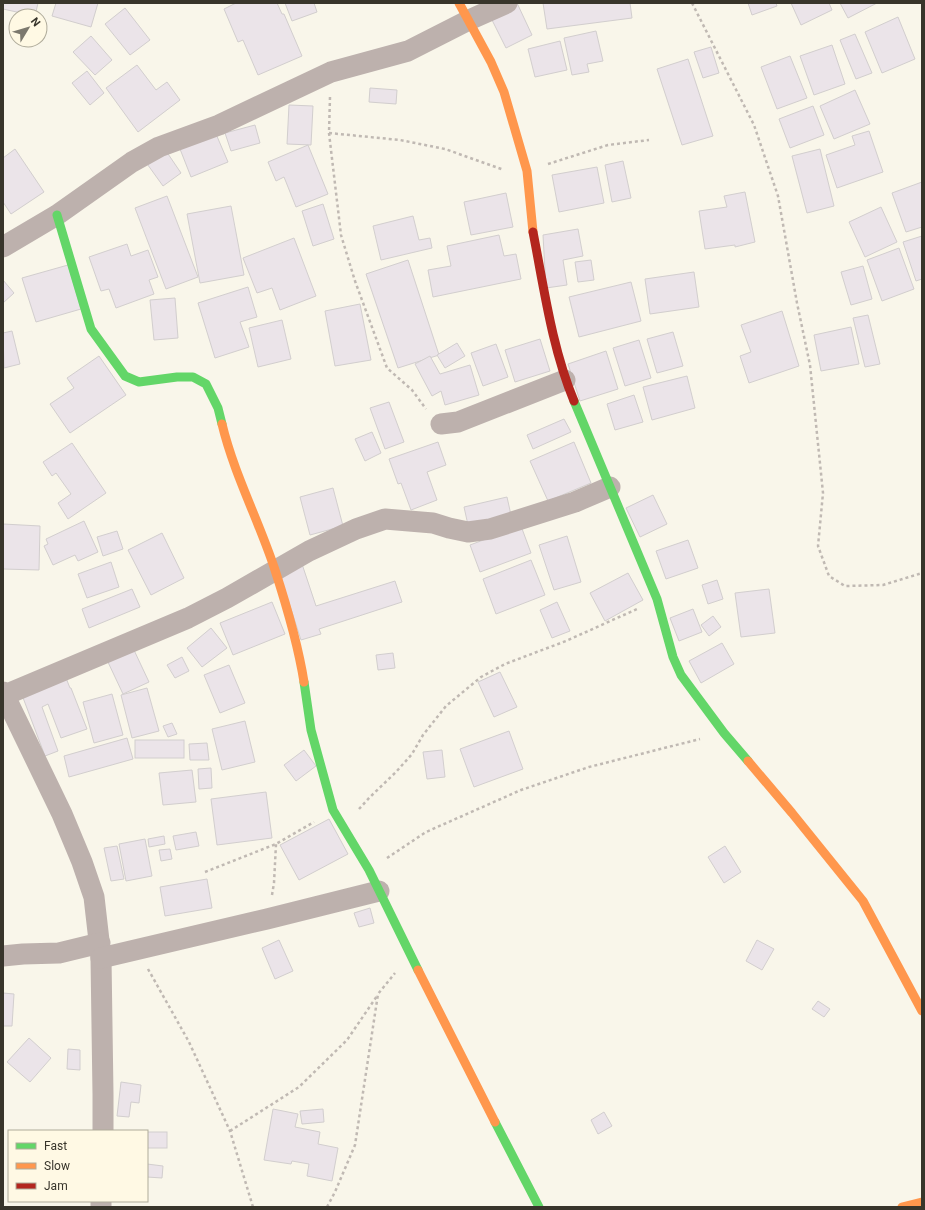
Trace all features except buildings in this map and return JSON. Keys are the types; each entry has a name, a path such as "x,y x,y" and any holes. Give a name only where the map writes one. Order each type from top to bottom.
{"street":[{"path":"3,247 58,215 132,162 159,147 219,125 331,72 408,51 464,12 507,3"},
{"path":"464,12 491,62 504,92 527,175 532,228 551,323 565,380 657,600 672,657 681,675 724,733 801,824 863,901 922,1011"},
{"path":"58,215 91,329 125,376 139,382 177,377 193,377 206,384 218,408 222,426 237,470 275,570 299,652 311,730 333,810 379,891 470,1075 540,1207"},
{"path":"442,424 458,422 565,380"},
{"path":"102,1130 101,950 94,897 82,862 62,814 4,694 188,618 227,598 309,551 356,529 385,519 433,523 468,532 490,529 576,502 610,487"},
{"path":"3,956 137,949 379,891"},
{"path":"902,1207 922,1202"}],"path":[{"path":"692,3 754,125 778,196 797,303 810,365 823,493 818,546 829,576 845,586 883,585 922,573"},
{"path":"331,72 329,133 341,235 355,281 387,368 412,390 430,415 442,424"},
{"path":"329,133 400,140 445,149 527,175 608,145 649,140"},
{"path":"343,828 370,797 412,754 423,735 446,706 481,677 505,664 566,641 657,600"},
{"path":"368,870 426,832 521,790 589,767 724,733"},
{"path":"205,872 276,844 333,810"},
{"path":"267,919 274,883 276,844"},
{"path":"137,949 189,1042 230,1131 253,1207"},
{"path":"230,1131 299,1087 347,1040 378,994 410,955"},
{"path":"327,1207 355,1145 378,994"}],"traffic: fast":[{"path":"57,215 91,329 125,376 139,382 177,377 193,377 206,384 218,408 222,424"},
{"path":"574,401 657,599 673,657 681,675 724,733 748,761"},
{"path":"304,682 311,730 333,810 369,870 418,970"},
{"path":"495,1122 539,1207"}],"traffic: slow":[{"path":"459,3 491,62 504,92 527,171 533,232"},
{"path":"222,424 233,461 269,552 288,612 304,682"},
{"path":"748,761 863,901 922,1011"},
{"path":"418,970 495,1122"},
{"path":"902,1207 922,1202"}],"traffic: jam":[{"path":"533,232 554,339 566,381 574,401"}]}
